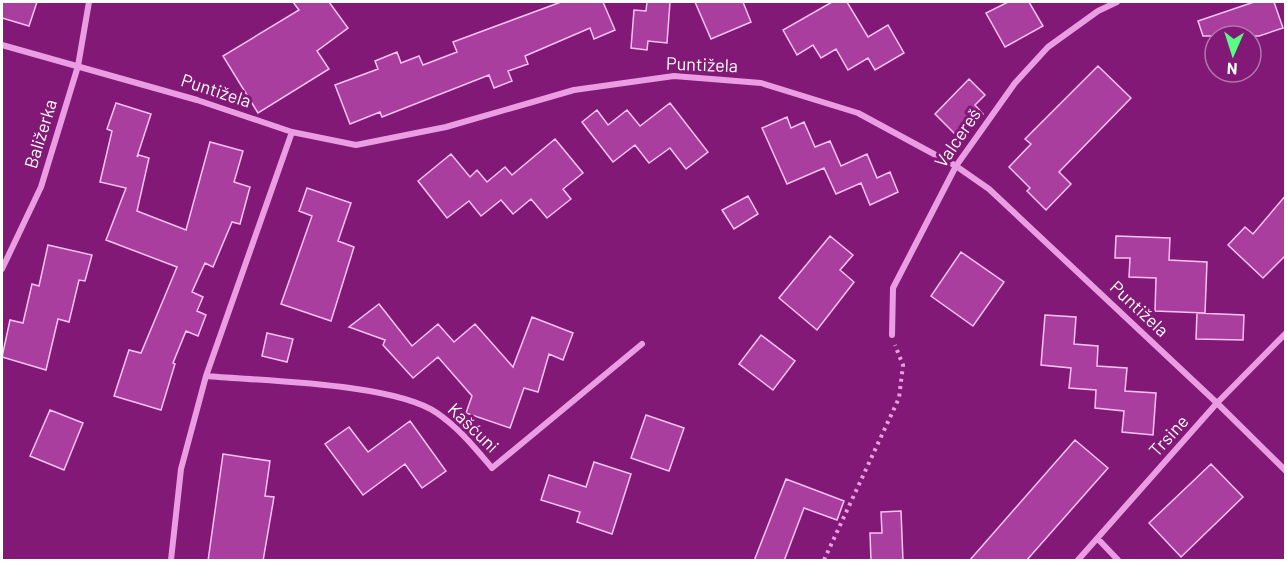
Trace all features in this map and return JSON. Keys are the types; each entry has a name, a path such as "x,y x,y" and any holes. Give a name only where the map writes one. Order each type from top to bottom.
{"street":[{"name":"Baližerka","path":"2,269 40,188 78,66 88,2"},
{"name":"Valcereš","path":"892,335 893,288 956,166 1015,83 1048,47 1098,11 1117,2"},
{"name":"Puntižela","path":"2,45 292,132 356,145 446,127 574,90 674,76 761,83 858,113 956,166 988,189 1286,471"},
{"path":"171,561 181,469 206,376 292,132"},
{"name":"Trsine","path":"1078,561 1217,404 1286,333"},
{"name":"Kašćuni","path":"206,376 352,389 405,398 435,412 462,434 492,468 642,344"},
{"path":"1098,539 1118,561"}],"path":[{"path":"824,561 899,399 903,365 892,335"}],"building":[{"path":"2,2 37,2 29,26 2,18"},
{"path":"293,2 329,2 348,28 317,51 329,69 258,113 223,56 299,10"},
{"path":"561,2 603,2 615,30 594,39 590,28 525,56 528,64 508,71 512,81 494,88 489,75 382,117 380,112 350,124 335,85 378,69 375,61 397,52 401,63 419,56 423,65 457,52 453,42"},
{"path":"647,2 670,2 667,43 648,41 647,50 631,48 634,10 646,11"},
{"path":"695,2 743,2 751,22 711,39"},
{"path":"832,2 847,2 868,37 888,25 904,53 875,70 868,58 848,70 836,49 821,58 813,45 797,55 783,30"},
{"path":"1008,2 1029,2 1043,26 1005,47 986,13"},
{"path":"1254,2 1274,2 1283,28 1263,35 1263,24 1203,24 1203,36 1198,21"},
{"path":"1098,66 1131,98 1059,172 1071,184 1046,210 1027,191 1030,188 1009,167 1031,144 1025,139"},
{"path":"969,79 985,95 975,105 983,114 959,138 935,114"},
{"path":"116,103 151,114 137,157 139,155 149,158 137,211 186,230 210,142 243,151 234,182 250,187 240,224 232,222 213,267 205,263 192,292 203,297 197,311 206,315 198,336 186,331 173,363 175,364 161,410 114,396 129,350 141,353 177,267 106,240 126,188 100,182 112,131 107,129"},
{"path":"670,103 708,152 686,169 670,148 649,163 635,145 613,162 582,122 597,110 608,125 627,110 640,126"},
{"path":"787,117 791,128 804,122 815,147 830,141 841,166 867,154 877,178 890,172 898,192 870,205 861,183 836,194 824,168 787,184 762,128"},
{"path":"555,139 583,173 563,189 571,199 547,218 531,199 513,214 501,200 481,216 469,201 447,218 418,181 451,154 470,177 477,170 487,182 505,167 512,175"},
{"path":"307,188 351,203 338,241 354,247 331,321 281,304 312,216 299,211"},
{"path":"1286,195 1286,255 1263,278 1228,245 1245,227 1253,234"},
{"path":"748,196 758,214 734,229 722,210"},
{"path":"830,236 853,255 840,270 854,282 817,330 779,298"},
{"path":"1116,236 1170,238 1169,260 1207,262 1205,313 1155,311 1156,278 1129,277 1130,258 1115,258"},
{"path":"48,245 92,255 85,281 79,280 69,322 58,319 46,370 2,357 10,320 23,323 32,284 39,286"},
{"path":"961,252 1004,282 973,326 931,296"},
{"path":"379,304 412,346 438,324 454,342 475,324 513,367 532,317 573,333 563,360 549,354 538,392 524,388 510,428 466,413 472,396 438,357 413,378 383,345 385,340 349,327"},
{"path":"1197,313 1244,315 1243,340 1196,339"},
{"path":"1045,315 1076,317 1074,344 1098,346 1097,366 1127,368 1125,391 1156,393 1153,435 1122,432 1124,411 1095,408 1096,390 1069,388 1071,368 1041,365"},
{"path":"267,333 293,339 287,362 262,356"},
{"path":"761,335 795,361 773,390 739,364"},
{"path":"50,410 83,423 64,470 30,456"},
{"path":"646,415 684,428 669,471 631,458"},
{"path":"410,421 446,471 422,488 405,464 363,495 325,444 349,427 368,452"},
{"path":"1075,440 1108,468 1026,561 969,561"},
{"path":"223,454 270,461 265,496 274,497 263,561 208,561"},
{"path":"594,462 631,474 612,534 577,522 580,512 541,500 549,475 586,487"},
{"path":"1211,464 1243,497 1181,557 1149,523"},
{"path":"786,479 844,501 837,520 804,508 784,561 754,561"},
{"path":"901,511 903,561 871,561 870,533 882,533 881,512"}]}
